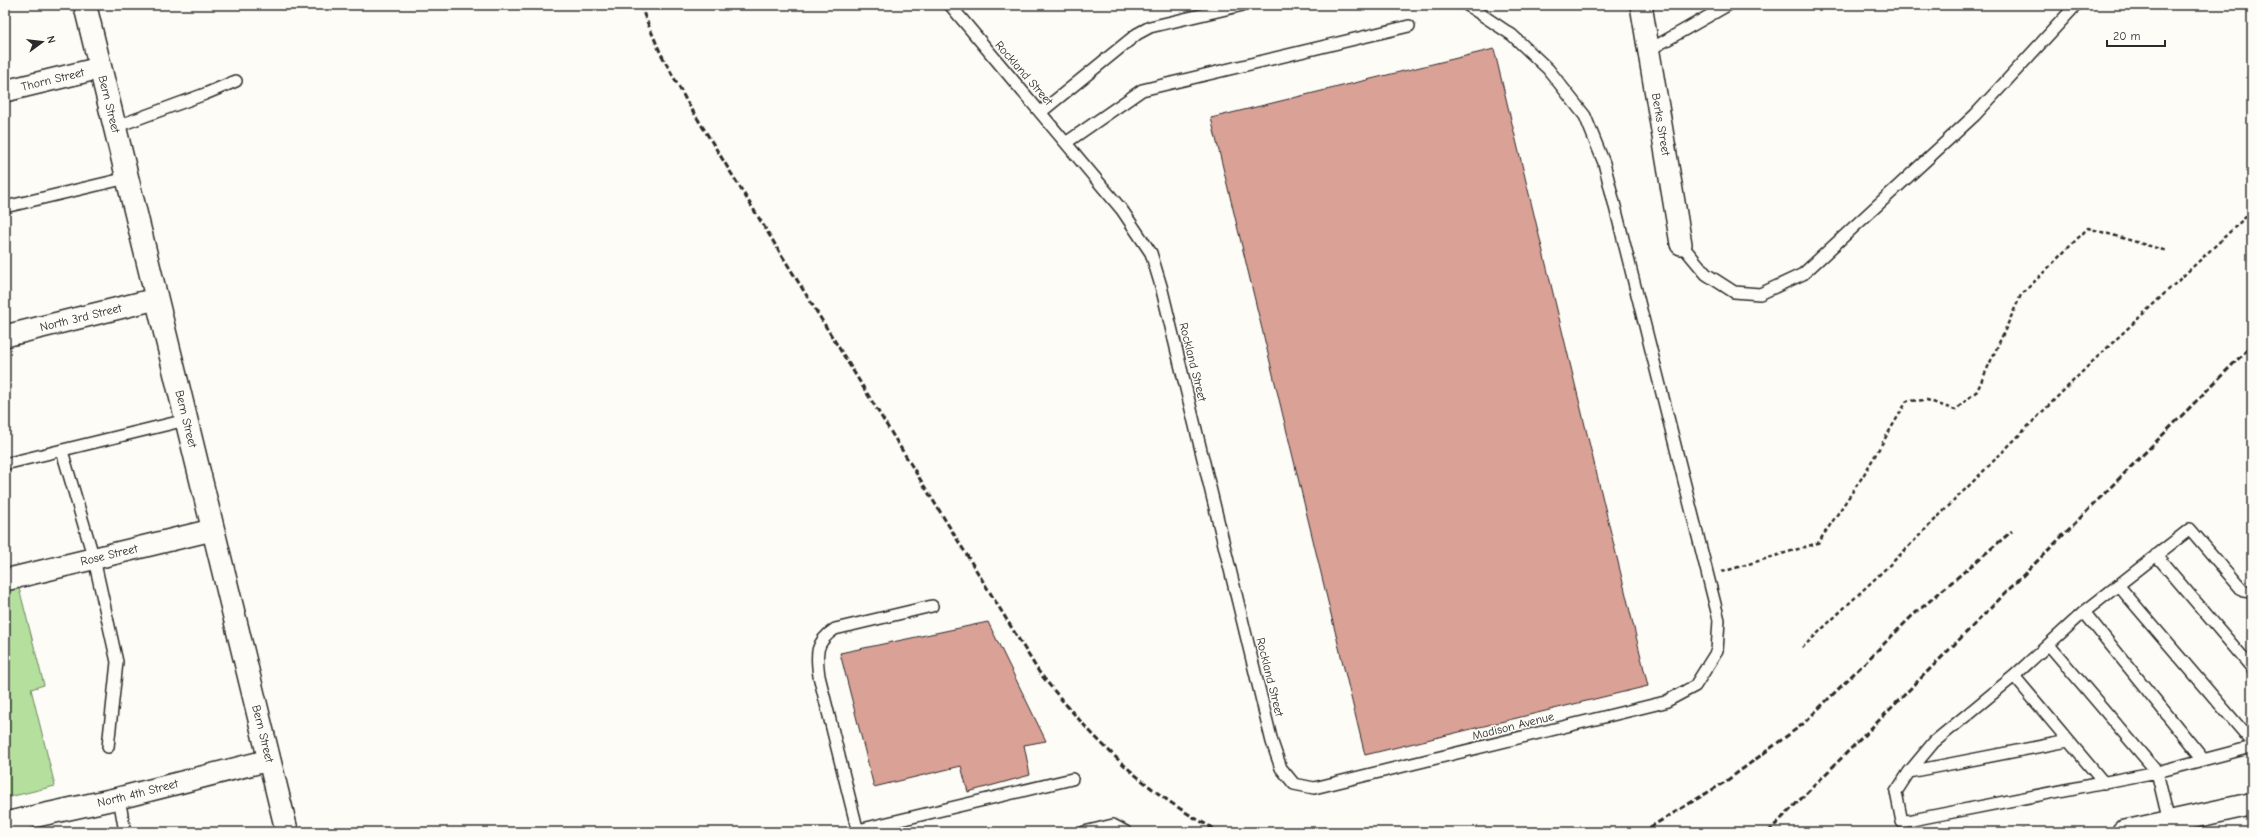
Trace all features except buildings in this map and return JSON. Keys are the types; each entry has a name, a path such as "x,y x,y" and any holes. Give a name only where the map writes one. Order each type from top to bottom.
{"street":[{"name":"Bern Street","path":"85,5 287,832"},
{"name":"Berks Street","path":"1641,5 1681,244"},
{"name":"Thorn Street","path":"5,91 100,68"},
{"name":"North 3rd Street","path":"5,336 156,299"},
{"name":"Rose Street","path":"5,580 212,530"},
{"name":"North 4th Street","path":"5,823 119,798 269,760"},
{"path":"2123,832 2252,804"}],"lane":[{"name":"Rockland Street","path":"950,5 1067,142 1122,210 1151,253 1161,286 1272,742 1281,768 1294,784"},
{"path":"1041,112 1137,34 1150,26 1243,5"},
{"path":"1467,5 1512,35 1548,69 1585,116 1604,163 1708,576"},
{"path":"1649,50 1728,5"},
{"path":"1681,244 1706,274 1734,292 1760,294 1803,274 1975,115 2076,5"},
{"path":"1067,142 1142,90 1409,26"},
{"path":"115,127 236,81"},
{"path":"5,207 127,178"},
{"path":"5,464 186,420"},
{"path":"62,451 94,559 117,662 108,747"},
{"path":"2252,592 2243,590 2190,528 2084,612 2014,676 1934,742 1909,772 1896,792 1902,822 2157,772 2252,747"},
{"path":"2156,555 2252,668"},
{"name":"Madison Avenue","path":"1294,784 1314,788 1665,702 1696,686 1717,651 1719,620 1708,576"},
{"path":"2118,585 2252,742"},
{"path":"932,606 835,629 826,635 816,654 819,676 858,831 1072,779"},
{"path":"2084,612 2203,760"},
{"path":"2049,645 2157,772 2169,822"},
{"path":"2014,676 2104,783"},
{"path":"1909,772 2068,741"},
{"path":"119,798 125,832"},
{"path":"1084,832 1114,829 1126,832"}],"path":[{"path":"1802,648 1900,555 2090,364 2252,211"},
{"path":"1708,576 1818,543 1863,476 1907,401 1927,400 1955,410 1978,391 2021,294 2088,228 2167,251"},
{"path":"2013,832 2023,830 2023,832"}],"green space":[{"path":"19,588 44,685 31,689 55,786 5,798 5,592"}],"railway":[{"path":"640,5 660,52 686,100 1039,672 1078,719 1121,762 1169,801 1194,818 1221,832"},
{"path":"1768,832 2252,345"},
{"path":"1642,832 1725,782 1803,724 1912,616 2012,531"}]}
